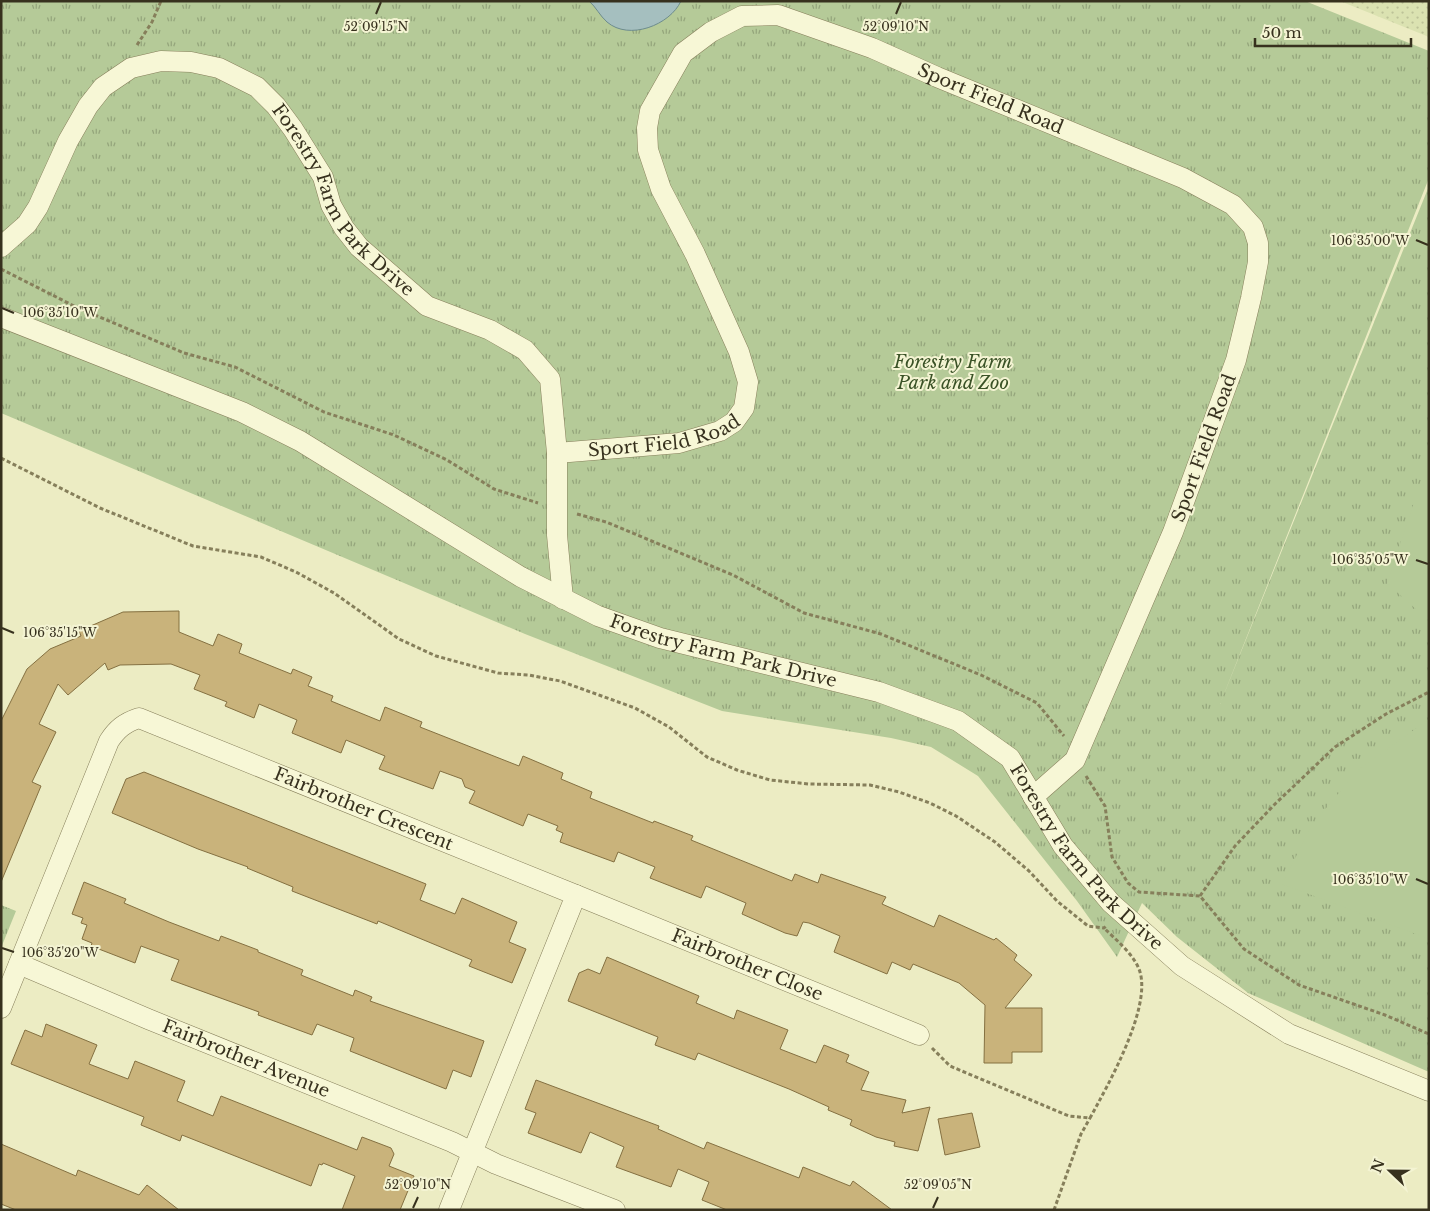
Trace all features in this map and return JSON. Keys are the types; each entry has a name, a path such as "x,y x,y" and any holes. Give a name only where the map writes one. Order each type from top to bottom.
{"street":[{"name":"Sport Field Road","path":"557,453 679,443 698,439 720,432 734,422 744,408 748,382 739,352 695,254 661,189 648,150 647,128 650,111 683,53 711,32 742,16 778,15 872,48 937,77 1183,178 1233,205 1253,227 1258,243 1258,262 1253,289 1236,360 1173,532 1075,760 1033,797"},
{"name":"Forestry Farm Park Drive","path":"1,247 27,224 38,207 68,141 88,106 103,87 131,68 162,61 191,62 220,68 257,87 276,106 293,129 323,177 331,205 344,228 359,247 427,306 490,330 525,350 550,379 557,453 558,565 563,599"},
{"name":"Forestry Farm Park Drive","path":"1,317 242,412 300,441 521,577 598,616 660,638 879,692 958,721 1010,758 1063,846 1121,913 1182,966 1289,1034 1429,1091"},
{"name":"Fairbrother Crescent","path":"1,1008 109,742 116,730 127,722 139,718 576,895"},
{"name":"Fairbrother Close","path":"576,895 918,1035"},
{"path":"449,1210 473,1152 480,1129 576,895"},
{"name":"Fairbrother Avenue","path":"19,964 148,1019 452,1142 496,1164 615,1210"}],"path":[{"path":"131,68 137,45 152,22 161,1"},
{"path":"1,269 74,306 184,353 235,367 324,412 394,435 447,460 494,489 606,522 733,575 804,613 881,634 980,675 1037,703 1068,741 1075,760 1106,806 1112,856 1128,883 1139,892 1200,896 1244,949 1299,985 1385,1015 1429,1034"},
{"path":"1,458 100,508 193,546 261,557 296,572 334,593 399,639 436,656 498,673 529,675 560,681 635,708 669,727 707,757 737,770 770,780 809,784 870,785 899,792 930,803 956,816 995,842 1029,872 1057,901 1088,926 1104,928 1129,954 1140,972 1141,998 1124,1052 1081,1134 1054,1210"},
{"path":"1200,896 1235,846 1275,804 1335,747 1386,714 1429,692"},
{"path":"1104,928 1121,913 1139,892"},
{"path":"950,1066 1070,1116 1090,1118"}],"green space":[{"name":"Forestry Farm Park and Zoo","path":"1,1 1305,1 1429,51 1429,178 1220,704 1429,186 1429,1072 1248,993 1177,937 1142,903 1117,957 1077,901 978,776 931,747 891,738 722,711 525,634 1,413"},
{"path":"1340,1 1429,1 1429,37"},
{"path":"1429,457 1429,621 1387,583"},
{"path":"1429,719 1429,939 1282,884 1312,825 1358,770"},
{"path":"1,905 16,911 1,948"}],"water":[{"path":"589,1 681,1 676,10 659,23 648,28 626,30 616,28 607,22"}],"building":[{"path":"179,611 179,632 213,646 218,634 242,644 239,653 291,674 293,669 312,677 308,686 333,696 331,701 380,721 385,707 422,722 420,727 519,766 523,756 563,773 561,779 592,792 590,798 653,823 654,821 693,836 691,840 792,881 795,874 818,883 821,874 886,897 882,904 934,927 939,915 994,940 996,938 1017,955 1014,960 1032,975 1005,1008 1042,1008 1042,1052 1012,1052 1012,1063 984,1063 985,1005 959,983 913,964 910,970 892,962 887,974 834,952 840,936 809,923 803,922 797,936 785,933 742,914 746,903 706,886 701,898 650,878 655,867 618,852 614,862 560,842 563,833 556,830 558,826 528,814 523,826 469,803 475,791 465,787 462,779 440,771 433,789 379,769 385,756 346,740 341,753 292,733 297,720 259,704 254,718 225,706 227,702 194,689 200,675 171,664 120,665 108,670 105,663 68,695 58,684 39,724 56,732 32,782 41,786 1,882 1,721 27,669 50,649 81,636 79,631 123,612"},
{"path":"144,772 426,884 420,900 455,914 462,898 517,922 509,942 526,949 512,983 469,966 472,960 378,921 377,924 292,891 293,887 248,867 198,849 112,813 126,779"},
{"path":"84,882 126,899 124,903 169,922 219,941 221,936 258,950 258,952 303,970 301,975 353,996 355,990 372,997 370,1001 484,1041 471,1077 453,1070 446,1089 350,1051 354,1038 317,1024 312,1035 258,1015 259,1012 171,980 179,960 141,946 135,963 91,946 92,943 82,939 87,925 81,923 83,918 72,914"},
{"path":"607,957 699,996 696,1003 734,1019 737,1010 788,1030 780,1049 816,1063 824,1045 849,1055 846,1062 869,1072 861,1090 906,1100 902,1113 930,1107 918,1151 894,1146 895,1142 876,1137 850,1125 852,1120 828,1110 829,1107 789,1089 698,1053 695,1060 655,1045 658,1037 568,1001 579,973 588,969 600,974"},
{"path":"46,1024 97,1045 89,1064 128,1079 135,1061 185,1081 177,1101 213,1116 221,1096 357,1150 362,1137 391,1148 394,1154 389,1166 414,1176 400,1210 342,1210 355,1176 323,1163 322,1165 319,1164 311,1186 182,1135 180,1141 141,1125 144,1117 11,1064 25,1030 42,1037"},
{"path":"536,1080 659,1126 658,1129 704,1149 707,1142 799,1178 803,1167 850,1186 853,1181 892,1210 727,1210 702,1200 709,1182 678,1169 671,1187 616,1167 624,1147 590,1132 581,1153 528,1133 536,1113 525,1109"},
{"path":"972,1113 980,1147 945,1155 938,1119"},
{"path":"1,1144 76,1176 78,1170 139,1195 147,1185 179,1210 16,1210 1,1204"}]}
